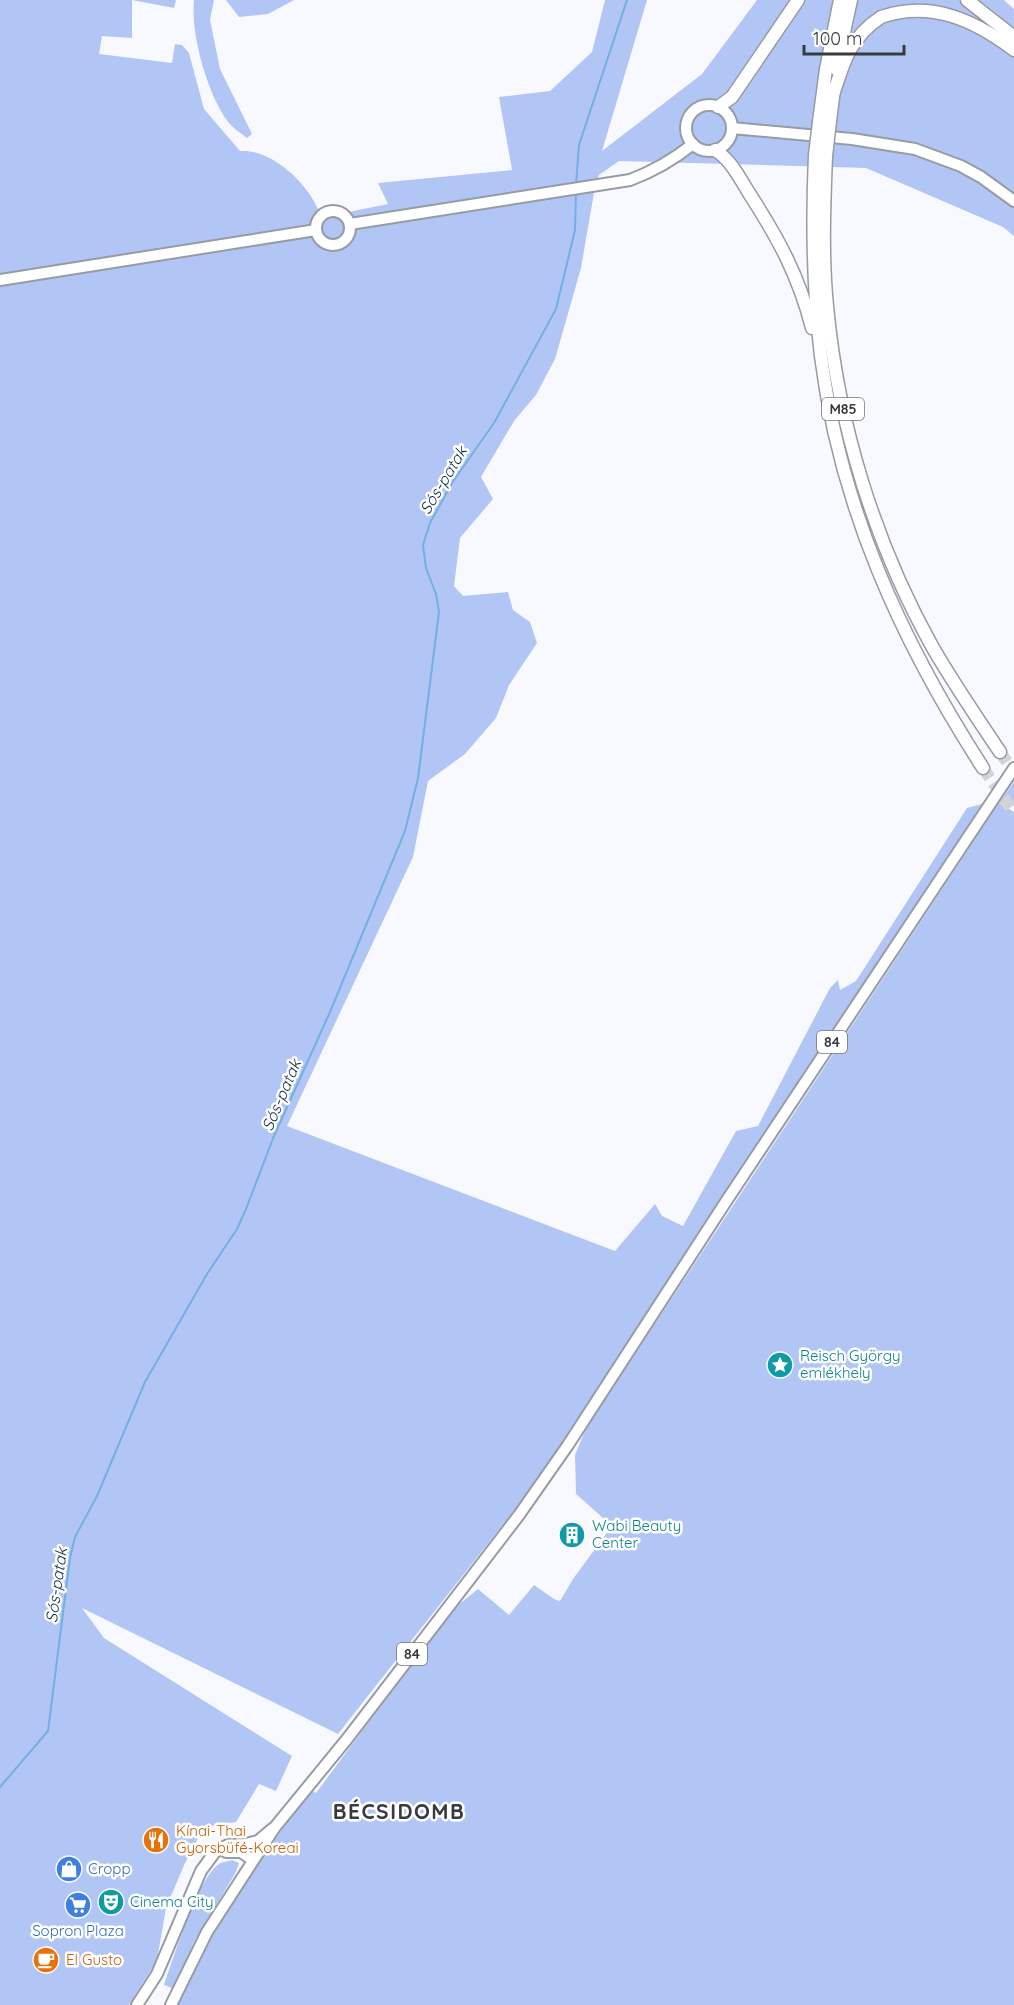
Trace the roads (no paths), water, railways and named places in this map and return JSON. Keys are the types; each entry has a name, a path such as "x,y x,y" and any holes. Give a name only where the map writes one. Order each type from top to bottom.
{"highway":[{"path":"718,107 732,97 798,0"},
{"name":"M85","path":"840,0 826,69 824,122 813,207 816,305 829,407 839,453 869,551 891,604 946,712 983,768"},
{"name":"M85","path":"824,122 832,97 851,0"},
{"path":"967,0 1014,37"},
{"path":"832,97 850,50 862,33 874,21 903,8 927,6 951,11 981,26 1014,50"},
{"path":"715,150 729,162 787,256 804,297 821,356"},
{"name":"M85","path":"820,156 824,205 826,304 839,393 856,460 877,525 907,596 933,647 1000,752"}],"main road":[{"path":"702,106 718,107 729,116 732,128 727,142 715,150 703,150 693,144 686,126 691,114 702,106"},
{"path":"732,128 915,149 961,166 981,177 1014,201"},
{"path":"350,224 630,180 655,171 693,144"},
{"path":"329,211 340,212 350,224 348,236 336,245 330,245 321,240 316,230 320,217 329,211"},
{"path":"0,280 316,230"},
{"name":"84","path":"171,2005 197,1950 239,1880 275,1827 354,1730 531,1497 1014,768"},
{"path":"137,2005 157,1974 201,1871 218,1849 258,1841 275,1827"},
{"path":"237,1847 253,1860"},
{"path":"237,1847 244,1865 239,1880"}],"waterway":[{"name":"Sós-patak","path":"576,184 579,145 627,0"},
{"name":"Sós-patak","path":"0,1787 48,1731 70,1558 75,1537 97,1496 145,1382 207,1274 237,1229 274,1136 330,1012 405,831 418,778 439,612 436,594 426,568 423,545 430,523 452,483 494,423 556,309 575,230 576,193"}],"tunnel":[{"path":"1000,752 1014,772"},
{"path":"983,768 1014,813"}],"place":[{"name":"Reisch György emlékhely","path":"780,1365"},
{"name":"Wabi Beauty Center","path":"572,1535"},
{"name":"Kínai-Thai Gyorsbüfé-Koreai","path":"156,1840"},
{"name":"Cropp","path":"69,1869"},
{"name":"Cinema City","path":"111,1902"},
{"name":"Sopron Plaza","path":"78,1905"},
{"name":"El Gusto","path":"46,1960"}],"district":[{"name":"BÉCSIDOMB","path":"399,1812"}]}
